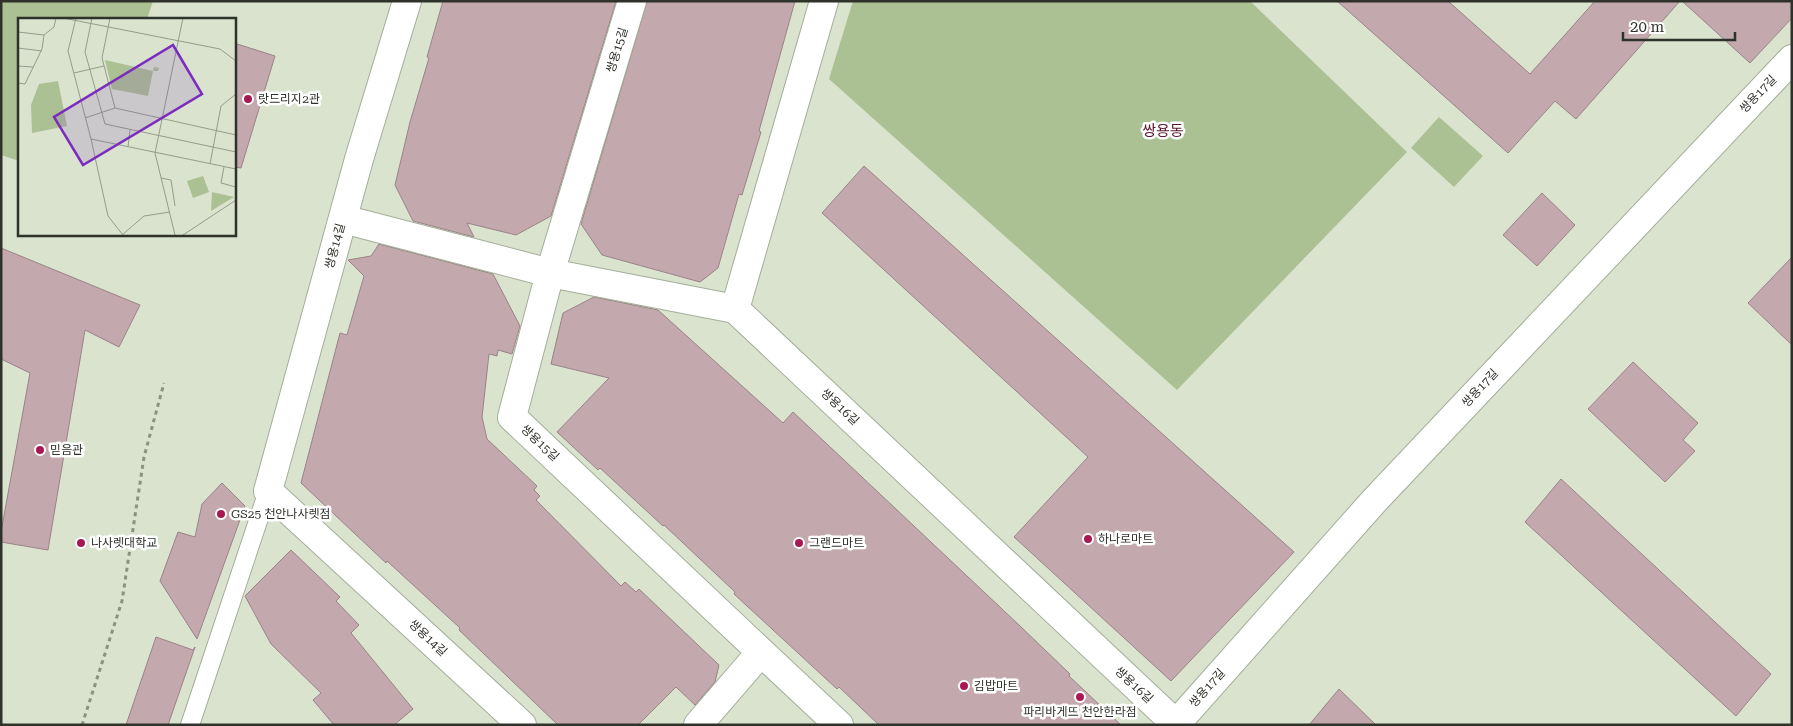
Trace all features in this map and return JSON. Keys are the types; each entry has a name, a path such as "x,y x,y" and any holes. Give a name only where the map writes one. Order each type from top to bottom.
{"street":[{"name":"쌍용14길","path":"407,1 343,219 268,491 522,725"},
{"name":"쌍용15길","path":"632,1 550,273 512,417 839,725"},
{"path":"343,219 550,273 736,308 824,1"},
{"name":"쌍용17길","path":"1176,724 1375,500 1792,59"},
{"name":"쌍용16길","path":"736,308 1176,724"},
{"path":"698,725 761,652"}],"lane":[{"name":"쌍용14길","path":"190,725 268,491"}],"path":[{"path":"82,725 122,601 144,457 164,383"}],"green space":[{"path":"1,1 153,1 147,18 18,18 18,161 1,155"},
{"path":"853,1 1250,1 1407,152 1177,390 829,79"},
{"path":"1439,117 1483,156 1454,187 1411,148"}],"building":[{"path":"443,1 616,1 551,216 516,235 467,223 474,237 413,221 395,185"},
{"path":"647,1 795,1 759,131 761,132 742,195 739,194 718,268 700,282 602,255 581,224"},
{"path":"1337,1 1448,1 1530,74 1595,1 1680,1 1576,119 1555,101 1508,153"},
{"path":"1682,1 1792,1 1792,18 1750,63"},
{"name":"랏드리지2관","path":"235,43 275,56 241,168 235,167"},
{"path":"864,166 1294,552 1171,681 1014,537 1088,457 822,213"},
{"path":"1542,193 1575,225 1537,266 1503,235"},
{"path":"379,244 493,274 520,326 512,354 498,350 497,356 489,354 482,417 487,439 537,486 534,490 540,496 536,500 621,586 625,582 636,592 639,589 719,665 715,682 695,705 676,687 638,725 558,725 459,630 460,628 387,561 386,563 301,483 340,333 347,335 364,276 348,260 371,256"},
{"name":"믿음관","path":"1,248 140,305 119,347 85,330 48,550 1,542 1,532 30,373 1,359"},
{"path":"1792,257 1792,345 1748,303"},
{"path":"594,297 658,310 783,423 793,412 1019,625 1121,725 879,725 734,594 735,592 664,525 600,468 598,470 557,432 609,378 551,364 563,313"},
{"path":"1633,362 1698,423 1683,440 1695,451 1665,482 1588,409"},
{"path":"1561,479 1771,674 1736,716 1525,522"},
{"path":"222,483 245,506 197,639 160,581 178,532 195,537 202,504"},
{"path":"291,550 340,597 336,601 359,625 351,633 413,709 394,725 334,725 313,700 321,693 271,644 245,596"},
{"path":"156,637 193,650 195,647 168,725 126,725"},
{"path":"1339,689 1376,725 1309,725"}],"place":[{"name":"랏드리지2관","path":"248,99"},
{"name":"믿음관","path":"40,450"},
{"name":"GS25 천안나사렛점","path":"221,514"},
{"name":"하나로마트","path":"1088,539"},
{"name":"나사렛대학교","path":"81,543"},
{"name":"그랜드마트","path":"799,543"},
{"name":"김밥마트","path":"964,686"},
{"name":"파리바게뜨 천안한라점","path":"1080,697"}],"district":[{"name":"쌍용동","path":"1163,131"}]}
